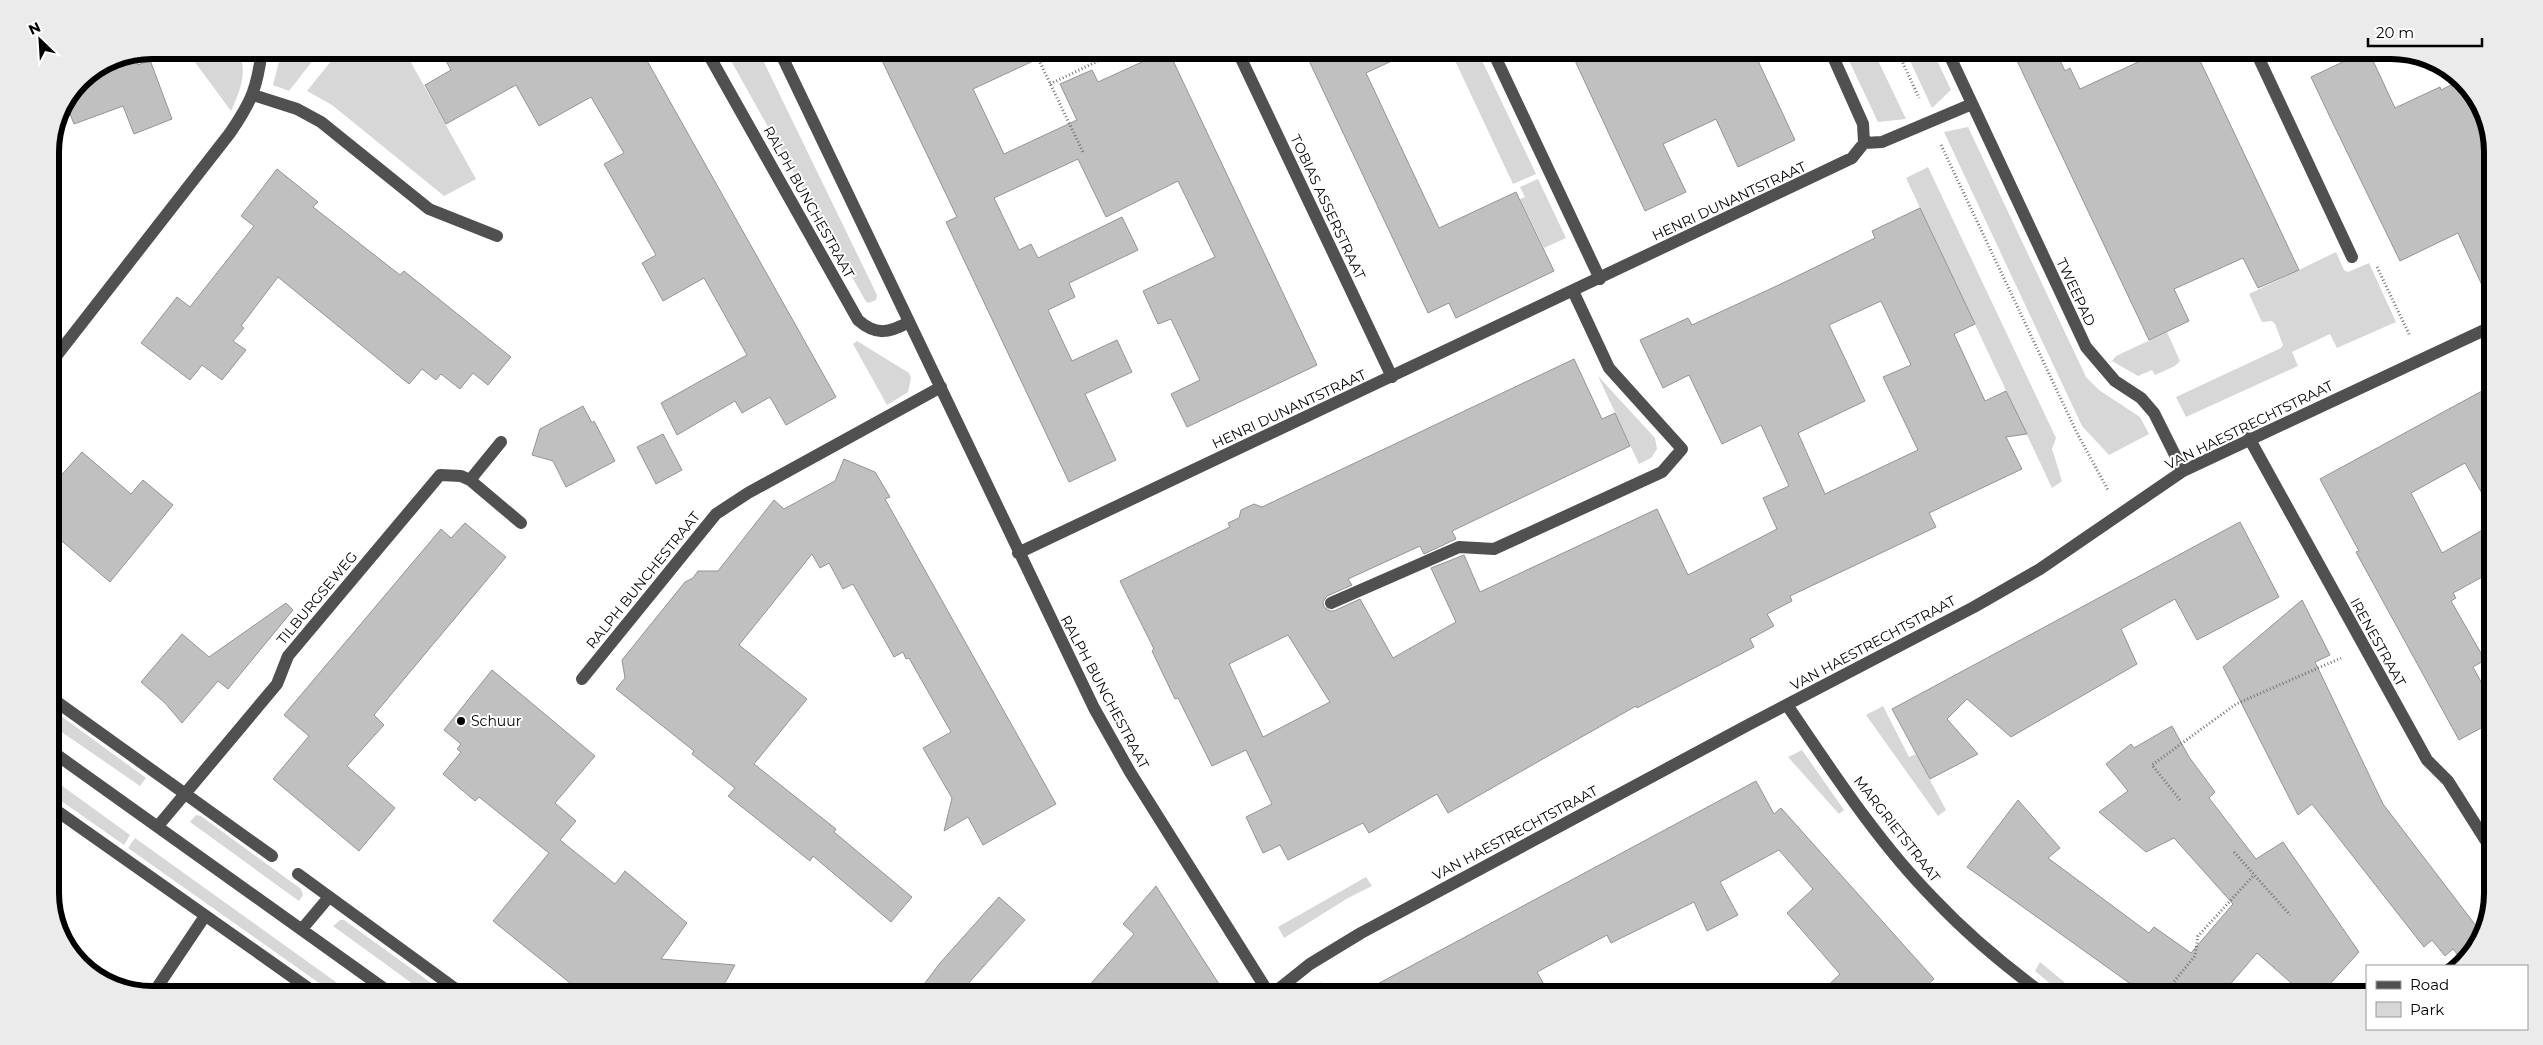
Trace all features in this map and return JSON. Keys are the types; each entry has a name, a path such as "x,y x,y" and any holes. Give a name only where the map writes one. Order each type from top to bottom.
{"street":[{"path":"59,352 230,133 249,105 258,83 261,59"},
{"name":"RALPH BUNCHESTRAAT","path":"711,59 858,320 868,329 881,331 894,330 909,322"},
{"name":"RALPH BUNCHESTRAAT","path":"783,59 1018,553 1094,708 1130,772 1264,986"},
{"name":"TOBIAS ASSERSTRAAT","path":"1241,59 1392,377"},
{"path":"1496,59 1600,279"},
{"path":"1834,59 1863,124 1864,143 1882,142 1972,104"},
{"name":"TWEEPAD","path":"1951,59 2086,347 2115,381 2141,398 2154,413 2183,471"},
{"path":"2259,59 2352,257"},
{"path":"253,94 297,109 321,122 429,209 497,236"},
{"name":"HENRI DUNANTSTRAAT","path":"1018,553 1833,168 1852,158 1864,143"},
{"path":"1331,603 1459,547 1494,549 1662,472 1682,449 1609,368 1573,291"},
{"name":"VAN HAESTRECHTSTRAAT","path":"1282,986 1310,964 1361,933 1974,607 2040,568 2183,471 2249,438 2484,330"},
{"name":"RALPH BUNCHESTRAAT","path":"582,678 716,514 748,492 941,388"},
{"name":"IRENESTRAAT","path":"2249,438 2427,760 2448,781 2484,838"},
{"path":"470,480 501,442"},
{"name":"TILBURGSEWEG","path":"158,826 277,684 288,656 440,475 461,476 470,480 521,522"},
{"path":"59,703 272,856"},
{"name":"MARGRIETSTRAAT","path":"1787,705 1865,816 1932,898 1971,935 2034,986"},
{"path":"59,756 381,986"},
{"path":"59,812 305,986"},
{"path":"298,874 452,986"},
{"path":"302,929 329,896"},
{"path":"158,986 206,916"}],"path":[{"path":"1038,59 1083,152"},
{"path":"1050,84 1102,59"},
{"path":"1901,59 2077,433 2120,513"},
{"path":"2352,257 2374,259 2420,359"},
{"path":"2180,800 2152,765 2236,704 2364,648"},
{"path":"2234,852 2290,915"},
{"path":"2171,986 2195,956 2198,936 2254,875"}],"green space":[{"path":"193,59 241,59 242,80 231,111"},
{"path":"280,59 314,59 289,91 273,85"},
{"path":"333,59 409,59 476,179 444,196 332,105 307,91"},
{"path":"730,59 762,59 877,295 876,300 868,303"},
{"path":"1454,59 1481,59 1536,174 1513,184"},
{"path":"1848,59 1877,59 1906,119 1878,122"},
{"path":"1909,59 1936,59 1951,90 1932,108"},
{"path":"1968,127 2086,377 2099,390 2140,417 2149,434 2109,455 2082,426 1944,132"},
{"path":"1928,167 2056,438 2052,449 2062,481 2052,488 1906,178"},
{"path":"1538,179 1566,238 1544,248 1520,199 1525,197 1520,187"},
{"path":"2336,252 2344,270 2348,272 2369,263 2396,322 2337,348 2330,334 2292,352 2298,366 2186,417 2176,397 2281,348 2283,345 2275,324 2272,321 2262,322 2249,294"},
{"path":"2167,332 2180,361 2175,366 2155,375 2152,370 2138,376 2112,361 2116,356"},
{"path":"857,341 909,373 911,378 908,392 887,405 853,344"},
{"path":"1598,376 1655,438 1657,449 1651,458 1639,464"},
{"path":"1883,706 1909,757 1916,754 1946,810 1938,816 1866,715"},
{"path":"59,715 146,778 140,786 59,730"},
{"path":"1802,750 1844,810 1839,814 1788,757"},
{"path":"59,784 130,835 124,845 59,799"},
{"path":"196,815 201,816 301,889 303,895 299,901 190,822"},
{"path":"135,838 341,986 323,986 128,848"},
{"path":"1366,877 1372,886 1348,898 1284,938 1278,927"},
{"path":"340,920 344,920 436,986 416,986 333,926"},
{"path":"2040,962 2069,986 2053,986 2035,971"},
{"path":"1321,982 1324,986 1315,986"}],"building":[{"path":"445,59 646,59 836,397 786,425 770,397 742,413 735,401 677,435 661,403 747,355 704,278 663,301 642,263 656,255 604,164 624,153 591,97 539,126 516,85 446,124 425,85 451,70"},
{"path":"881,59 1038,59 973,89 1004,154 1077,120 1060,84 1092,70 1098,82 1148,59 1172,59 1317,365 1187,427 1171,394 1200,380 1171,319 1158,324 1143,291 1215,257 1178,181 1106,217 1078,159 994,198 1019,250 1031,244 1038,258 1122,217 1138,250 1069,283 1075,297 1048,310 1072,361 1117,340 1132,372 1085,394 1116,460 1069,482 946,222 957,217"},
{"path":"1308,59 1396,59 1366,73 1439,228 1516,192 1554,271 1456,318 1449,303 1428,313"},
{"path":"1574,59 1757,59 1795,140 1738,167 1716,119 1663,144 1686,192 1645,211"},
{"path":"2016,59 2059,59 2065,71 2070,68 2080,89 2145,59 2199,59 2299,270 2258,288 2243,258 2174,289 2189,321 2149,340"},
{"path":"2349,59 2372,59 2395,108 2440,87 2441,90 2454,83 2461,90 2475,110 2484,142 2482,143 2484,147 2484,289 2458,233 2400,261 2311,77"},
{"path":"136,60 138,65 150,60 172,119 134,134 123,106 74,124 69,110 74,100 90,82 110,68"},
{"path":"277,169 318,202 313,207 400,275 404,271 511,357 488,385 473,373 460,389 441,374 436,380 422,369 409,384 278,277 241,326 244,328 233,341 246,350 222,380 202,365 190,380 141,343 177,297 190,307 254,226 241,216"},
{"path":"1920,208 1975,324 1954,334 1985,401 2006,391 2027,434 2006,437 2022,469 1929,513 1936,527 1790,596 1792,601 1767,614 1774,626 1750,639 1754,647 1637,708 1636,706 1448,813 1437,794 1369,833 1363,823 1288,860 1280,845 1263,853 1246,817 1272,804 1246,750 1212,766 1178,698 1175,699 1152,651 1154,649 1120,581 1230,527 1228,523 1239,518 1241,510 1254,504 1262,507 1574,359 1602,419 1615,413 1630,446 1452,531 1456,539 1424,554 1420,546 1348,579 1352,585 1327,596 1323,602 1324,607 1334,611 1360,599 1393,658 1456,622 1431,568 1464,555 1480,592 1657,509 1688,575 1777,529 1763,498 1789,486 1761,425 1722,444 1689,375 1663,388 1640,340 1688,318 1692,325 1783,283 1875,238 1872,231","holes":["1881,301 1911,365 1883,377 1918,450 1825,494 1798,433 1865,401 1829,325","1288,635 1330,702 1263,737 1229,664"]},
{"path":"2484,390 2484,497 2465,463 2411,493 2442,553 2484,529 2484,576 2453,593 2456,598 2451,601 2484,658 2484,661 2473,667 2484,687 2484,726 2459,740 2356,552 2359,551 2320,479"},
{"path":"583,406 592,423 594,421 615,461 566,487 553,461 532,455 540,429"},
{"path":"663,434 682,470 656,484 637,447"},
{"path":"82,452 131,494 143,480 173,505 110,582 59,539 59,478"},
{"path":"844,459 875,472 890,497 885,499 1056,804 983,845 968,817 944,831 952,798 923,748 951,732 909,658 906,659 903,652 894,657 853,584 843,589 829,563 820,568 812,554 739,645 807,699 754,764 836,829 834,832 912,897 891,922 813,856 810,861 728,796 735,788 692,754 694,751 616,689 625,678 622,660 685,582 693,578 698,571 718,571 774,500 784,509 835,481"},
{"path":"2240,522 2279,597 2197,640 2175,599 2121,629 2137,664 2011,737 1967,699 1947,719 1978,754 1930,779 1892,709"},
{"path":"465,523 506,557 374,715 384,725 347,766 395,808 359,851 273,779 309,736 284,715 441,529 451,538"},
{"path":"2302,600 2330,655 2315,662 2383,804 2477,928 2469,945 2459,957 2453,949 2445,956 2432,940 2424,947 2312,804 2298,815 2223,667"},
{"path":"286,603 293,610 228,689 218,681 182,723 165,703 141,682 182,634 209,657"},
{"path":"492,670 595,756 555,803 576,821 560,840 615,884 625,871 687,923 661,959 735,965 723,986 568,986 570,983 493,921 549,853 479,797 475,801 443,774 461,752 457,749 461,744 444,730"},
{"path":"2172,726 2189,757 2215,792 2209,798 2256,859 2283,842 2359,952 2328,986 2295,986 2257,953 2229,986 2133,986 1967,867 2018,800 2060,848 2048,858 2149,933 2154,927 2191,953 2233,904 2174,838 2146,852 2099,812 2128,791 2106,764 2131,744 2134,748"},
{"path":"1756,781 1774,814 1781,808 1934,979 1926,986 1827,986 1840,974 1787,913 1813,889 1779,850 1720,882 1738,915 1707,931 1694,902 1611,943 1607,935 1537,972 1545,986 1374,986"},
{"path":"1156,886 1220,986 1089,986 1134,934 1123,924"},
{"path":"999,897 1025,920 966,986 923,986 940,963"}],"place":[{"name":"Schuur","path":"461,721"}]}
